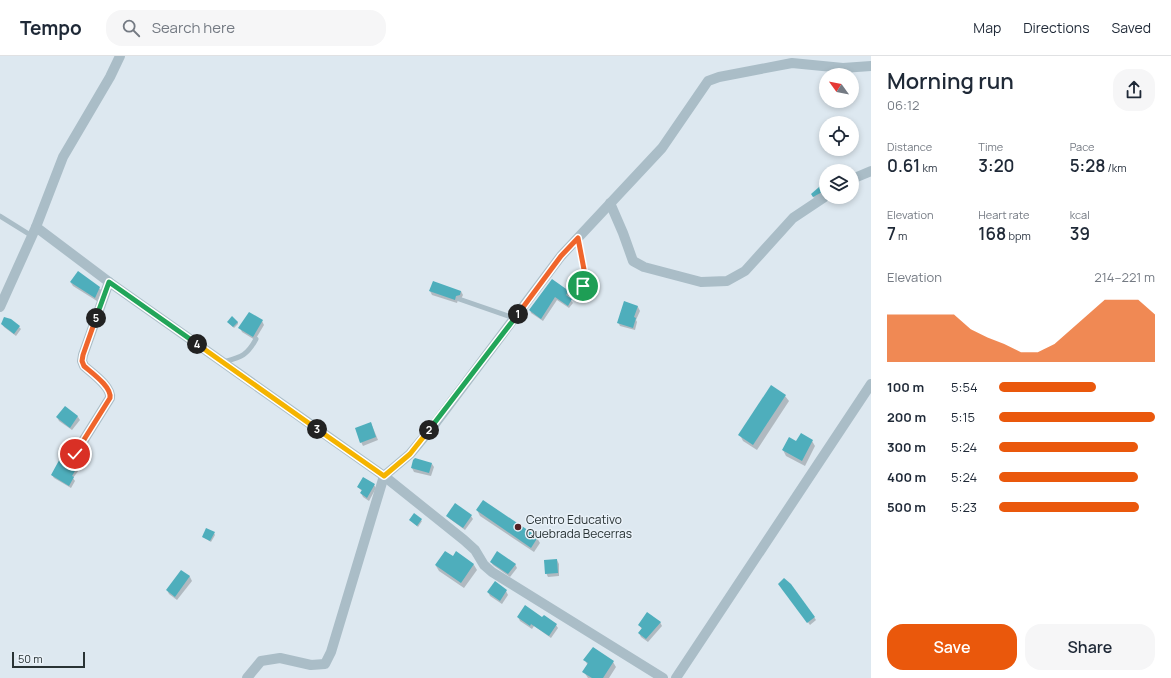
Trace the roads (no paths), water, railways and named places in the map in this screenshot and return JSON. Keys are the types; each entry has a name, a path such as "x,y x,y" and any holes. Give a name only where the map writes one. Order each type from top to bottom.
{"street":[{"path":"0,307 34,231 63,157 110,77 120,56"},
{"path":"246,678 261,661 280,658 311,665 325,664 331,652 384,476 410,454 434,425 561,256 662,148 708,81 719,77 792,63 842,68 871,66"},
{"path":"859,176 871,171"},
{"path":"610,203 633,261 644,267 702,282 728,282 745,271 793,218 819,201"},
{"path":"34,231 109,282 384,476 464,540 475,550 484,565 492,572 663,678"},
{"path":"75,454 111,395 109,389 84,366 82,361 109,282"},
{"path":"676,678 871,384"}],"lane":[{"path":"0,216 34,231"},
{"path":"575,292 583,286 586,280 578,238"},
{"path":"459,299 514,318"},
{"path":"222,362 242,356 248,352 256,339"}],"place":[{"name":"Centro Educativo Quebrada Becerras","path":"518,527"}]}
